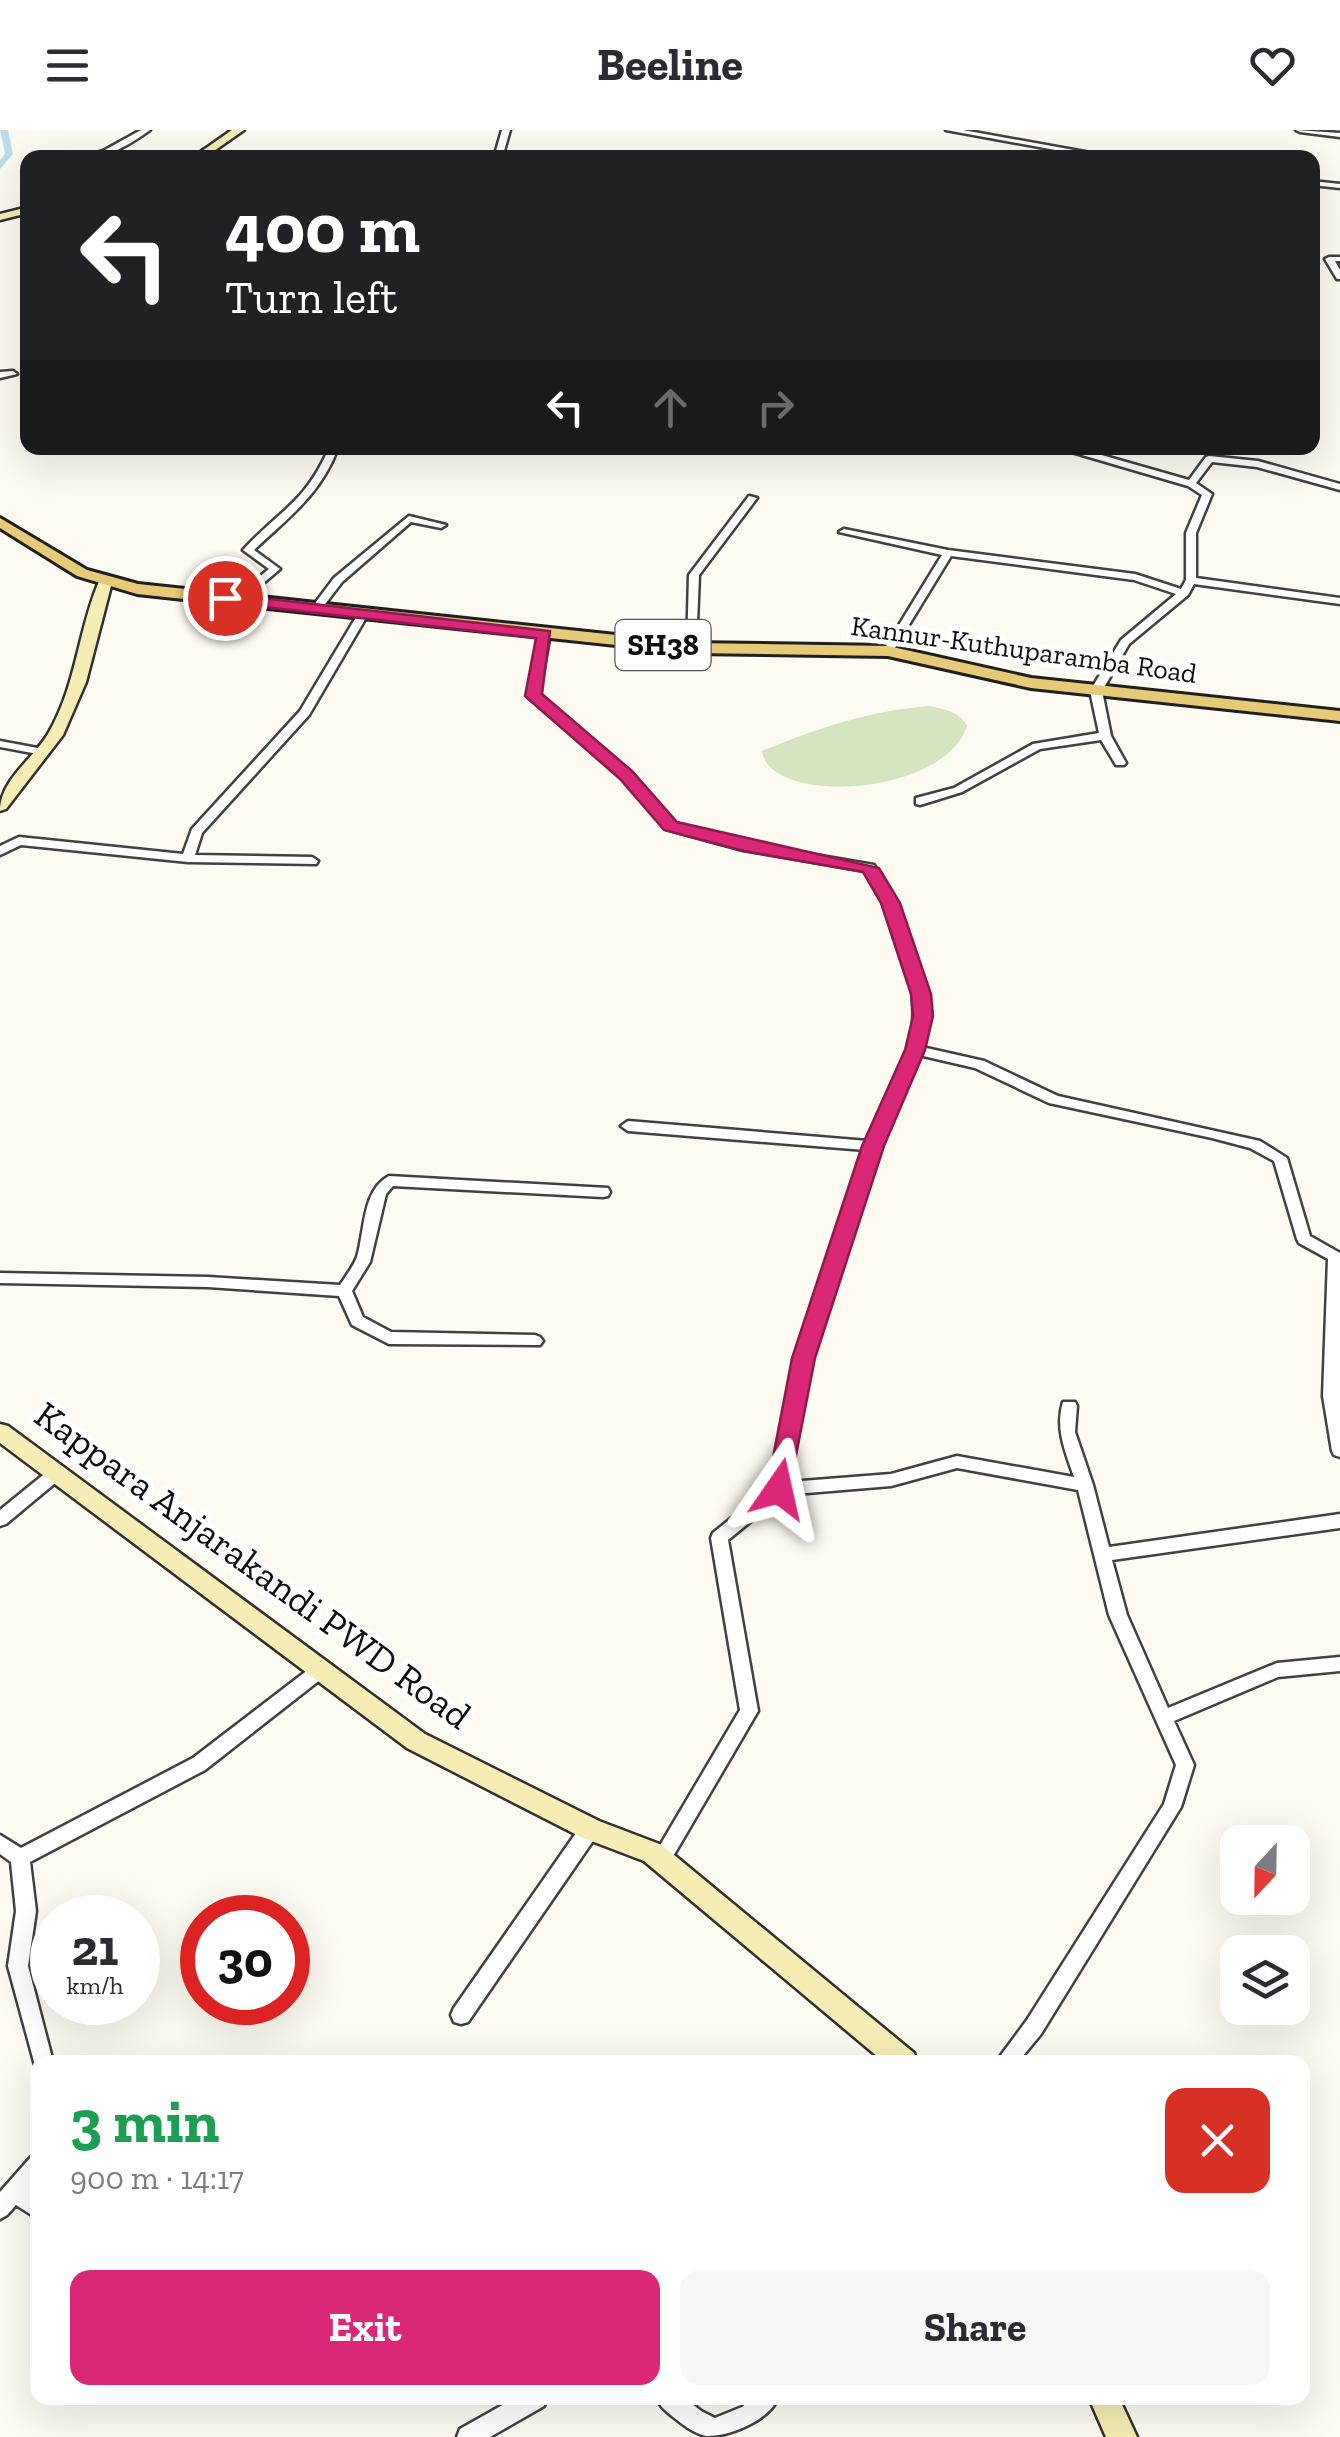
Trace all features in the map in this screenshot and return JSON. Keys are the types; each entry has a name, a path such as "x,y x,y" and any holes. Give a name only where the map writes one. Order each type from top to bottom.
{"main road":[{"path":"208,150 239,130"},
{"name":"Kannur-Kuthuparamba Road","path":"0,522 82,572 106,582 362,616 691,648 888,651 1031,684 1340,716"},
{"path":"0,806 43,752 79,682 106,582"},
{"name":"Kappara Anjarakandi PWD Road","path":"0,1432 416,1741 661,1859 896,2055"},
{"path":"1107,2405 1122,2437"}],"street":[{"path":"111,150 146,130"},
{"path":"950,130 1068,150"},
{"path":"1300,130 1340,135"},
{"path":"1340,258 1328,260 1340,277"},
{"path":"0,376 13,374"},
{"path":"237,600 274,568 248,550 314,491 326,474 330,455"},
{"path":"1092,455 1191,484 1208,494 1191,533 1191,580 1184,593 1125,642 1096,691 1105,736 1120,762"},
{"path":"1191,484 1209,459 1222,455"},
{"path":"1234,455 1340,488"},
{"path":"691,648 694,575 752,498"},
{"path":"314,610 338,580 409,520 441,525"},
{"path":"844,532 948,553 1135,577 1184,593"},
{"path":"888,651 948,553"},
{"path":"1191,580 1340,601"},
{"path":"188,858 196,832 305,713 362,616"},
{"path":"545,634 534,696 626,775 670,826 744,846 870,868 891,903 921,994 923,1016 915,1050 873,1146 804,1358 779,1489"},
{"path":"920,801 958,790 1037,746 1105,736"},
{"path":"0,744 43,752"},
{"path":"1,840 188,858 312,860"},
{"path":"0,851 17,842"},
{"path":"915,1050 979,1064 1054,1100 1255,1144 1280,1158 1304,1239 1338,1257 1331,1396 1340,1451"},
{"path":"628,1126 873,1146"},
{"path":"344,1292 363,1262 379,1192 388,1181 603,1192"},
{"path":"0,1278 208,1282 344,1292"},
{"path":"344,1292 357,1320 389,1338 536,1341"},
{"path":"1012,2055 1034,2027 1172,1806 1185,1765 1118,1615 1085,1484 1067,1432 1070,1406"},
{"path":"661,1859 750,1711 719,1538 779,1489 890,1480 956,1462 1085,1484"},
{"path":"0,1519 54,1475"},
{"path":"1102,1556 1340,1521"},
{"path":"1163,1718 1277,1670 1340,1664"},
{"path":"20,1858 199,1764 319,1671"},
{"path":"461,2014 590,1828"},
{"path":"0,1842 20,1858 26,1912 18,1966 41,2055"},
{"path":"0,2208 30,2173"},
{"path":"15,2191 30,2202"},
{"path":"468,2437 524,2405"},
{"path":"676,2405 692,2419 715,2429 750,2415 760,2405"}],"green space":[{"path":"930,706 956,714 967,726 952,749 927,767 895,779 859,786 794,781 772,769 762,751 844,722"}],"waterway":[{"path":"0,166 9,154 4,130"}],"route":[{"path":"225,598 545,634 536,666 534,696 626,775 670,826 744,846 870,868 891,903 921,994 923,1016 915,1050 873,1146 804,1358 779,1489"}]}
